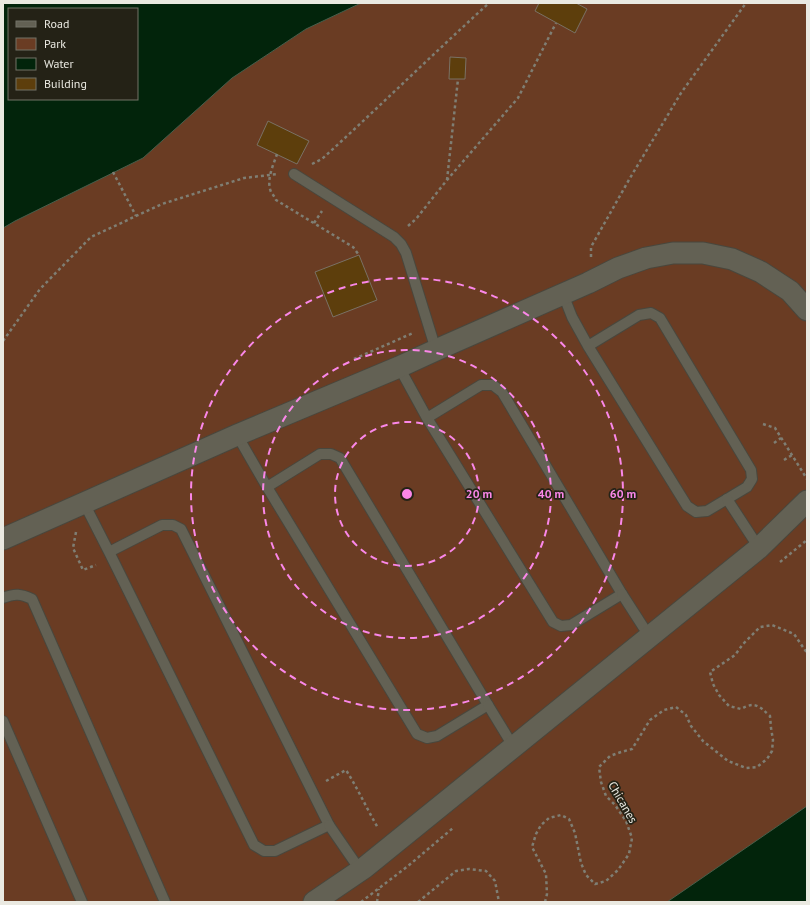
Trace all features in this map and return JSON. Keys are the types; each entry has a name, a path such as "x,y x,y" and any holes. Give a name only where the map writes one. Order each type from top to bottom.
{"street":[{"path":"3,539 237,435 399,367 588,283 618,268 646,258 673,253 703,253 732,259 761,272 790,291 807,310"},
{"path":"314,902 360,870 759,548 807,501"}],"lane":[{"path":"294,174 394,237 401,244 406,253 436,350"},
{"path":"563,294 572,317 588,346 687,506 696,512 707,511 747,487 752,480 751,470 660,318 651,313 639,315 588,346"},
{"path":"399,367 427,418 553,622 561,626 570,625 622,594"},
{"path":"427,418 481,385 493,385 502,392 622,594 649,636"},
{"path":"237,435 417,734 427,738 437,736 488,706"},
{"path":"267,487 320,454 331,454 340,458 513,746"},
{"path":"727,499 759,548"},
{"path":"84,503 254,845 264,851 275,851 329,825"},
{"path":"109,552 162,525 173,525 181,529 329,825 360,870"},
{"path":"3,598 12,594 23,595 32,599 165,902"},
{"path":"3,721 82,902"}],"path":[{"path":"3,341 40,289 91,236 162,204 244,178 294,174 322,159 489,3"},
{"path":"588,283 591,247 681,93 746,3"},
{"path":"404,228 416,219 447,180 518,98 556,23"},
{"path":"447,180 458,79"},
{"path":"277,154 269,181 271,191 276,200 353,247 359,255"},
{"path":"113,172 136,216"},
{"path":"314,223 330,198"},
{"path":"763,424 775,428 807,479"},
{"path":"774,443 781,438"},
{"path":"784,460 792,455"},
{"path":"74,527 76,531 73,548 83,570"},
{"name":"Chicanes","path":"545,902 547,894 546,874 532,847 536,834 541,825 549,818 560,815 569,819 575,833 581,863 586,874 595,884 606,880 618,870 629,854 632,838 626,821 615,805 606,796 601,782 599,767 610,756 632,749 650,720 664,710 676,707 686,715 691,726 703,741 728,761 746,768 757,767 767,759 772,751 773,740 770,716 758,705 748,705 741,709 729,706 719,695 713,684 710,672 735,655 743,644 760,628 772,625 794,634 807,653"},
{"path":"311,788 346,770 356,785 381,834"},
{"path":"418,902 456,871 469,869 486,872 495,881 499,902"}],"green space":[{"path":"361,3 807,3 807,902 3,902 3,228 143,158 232,78 306,29"}],"water":[{"path":"3,3 361,3 306,29 232,78 143,158 3,228"},
{"path":"807,806 807,902 667,902"}],"building":[{"path":"539,3 576,3 587,9 575,33 535,11"},
{"path":"450,57 466,58 465,79 449,79"},
{"path":"268,121 309,141 297,164 257,145"},
{"path":"359,255 377,300 333,317 315,272"}]}
